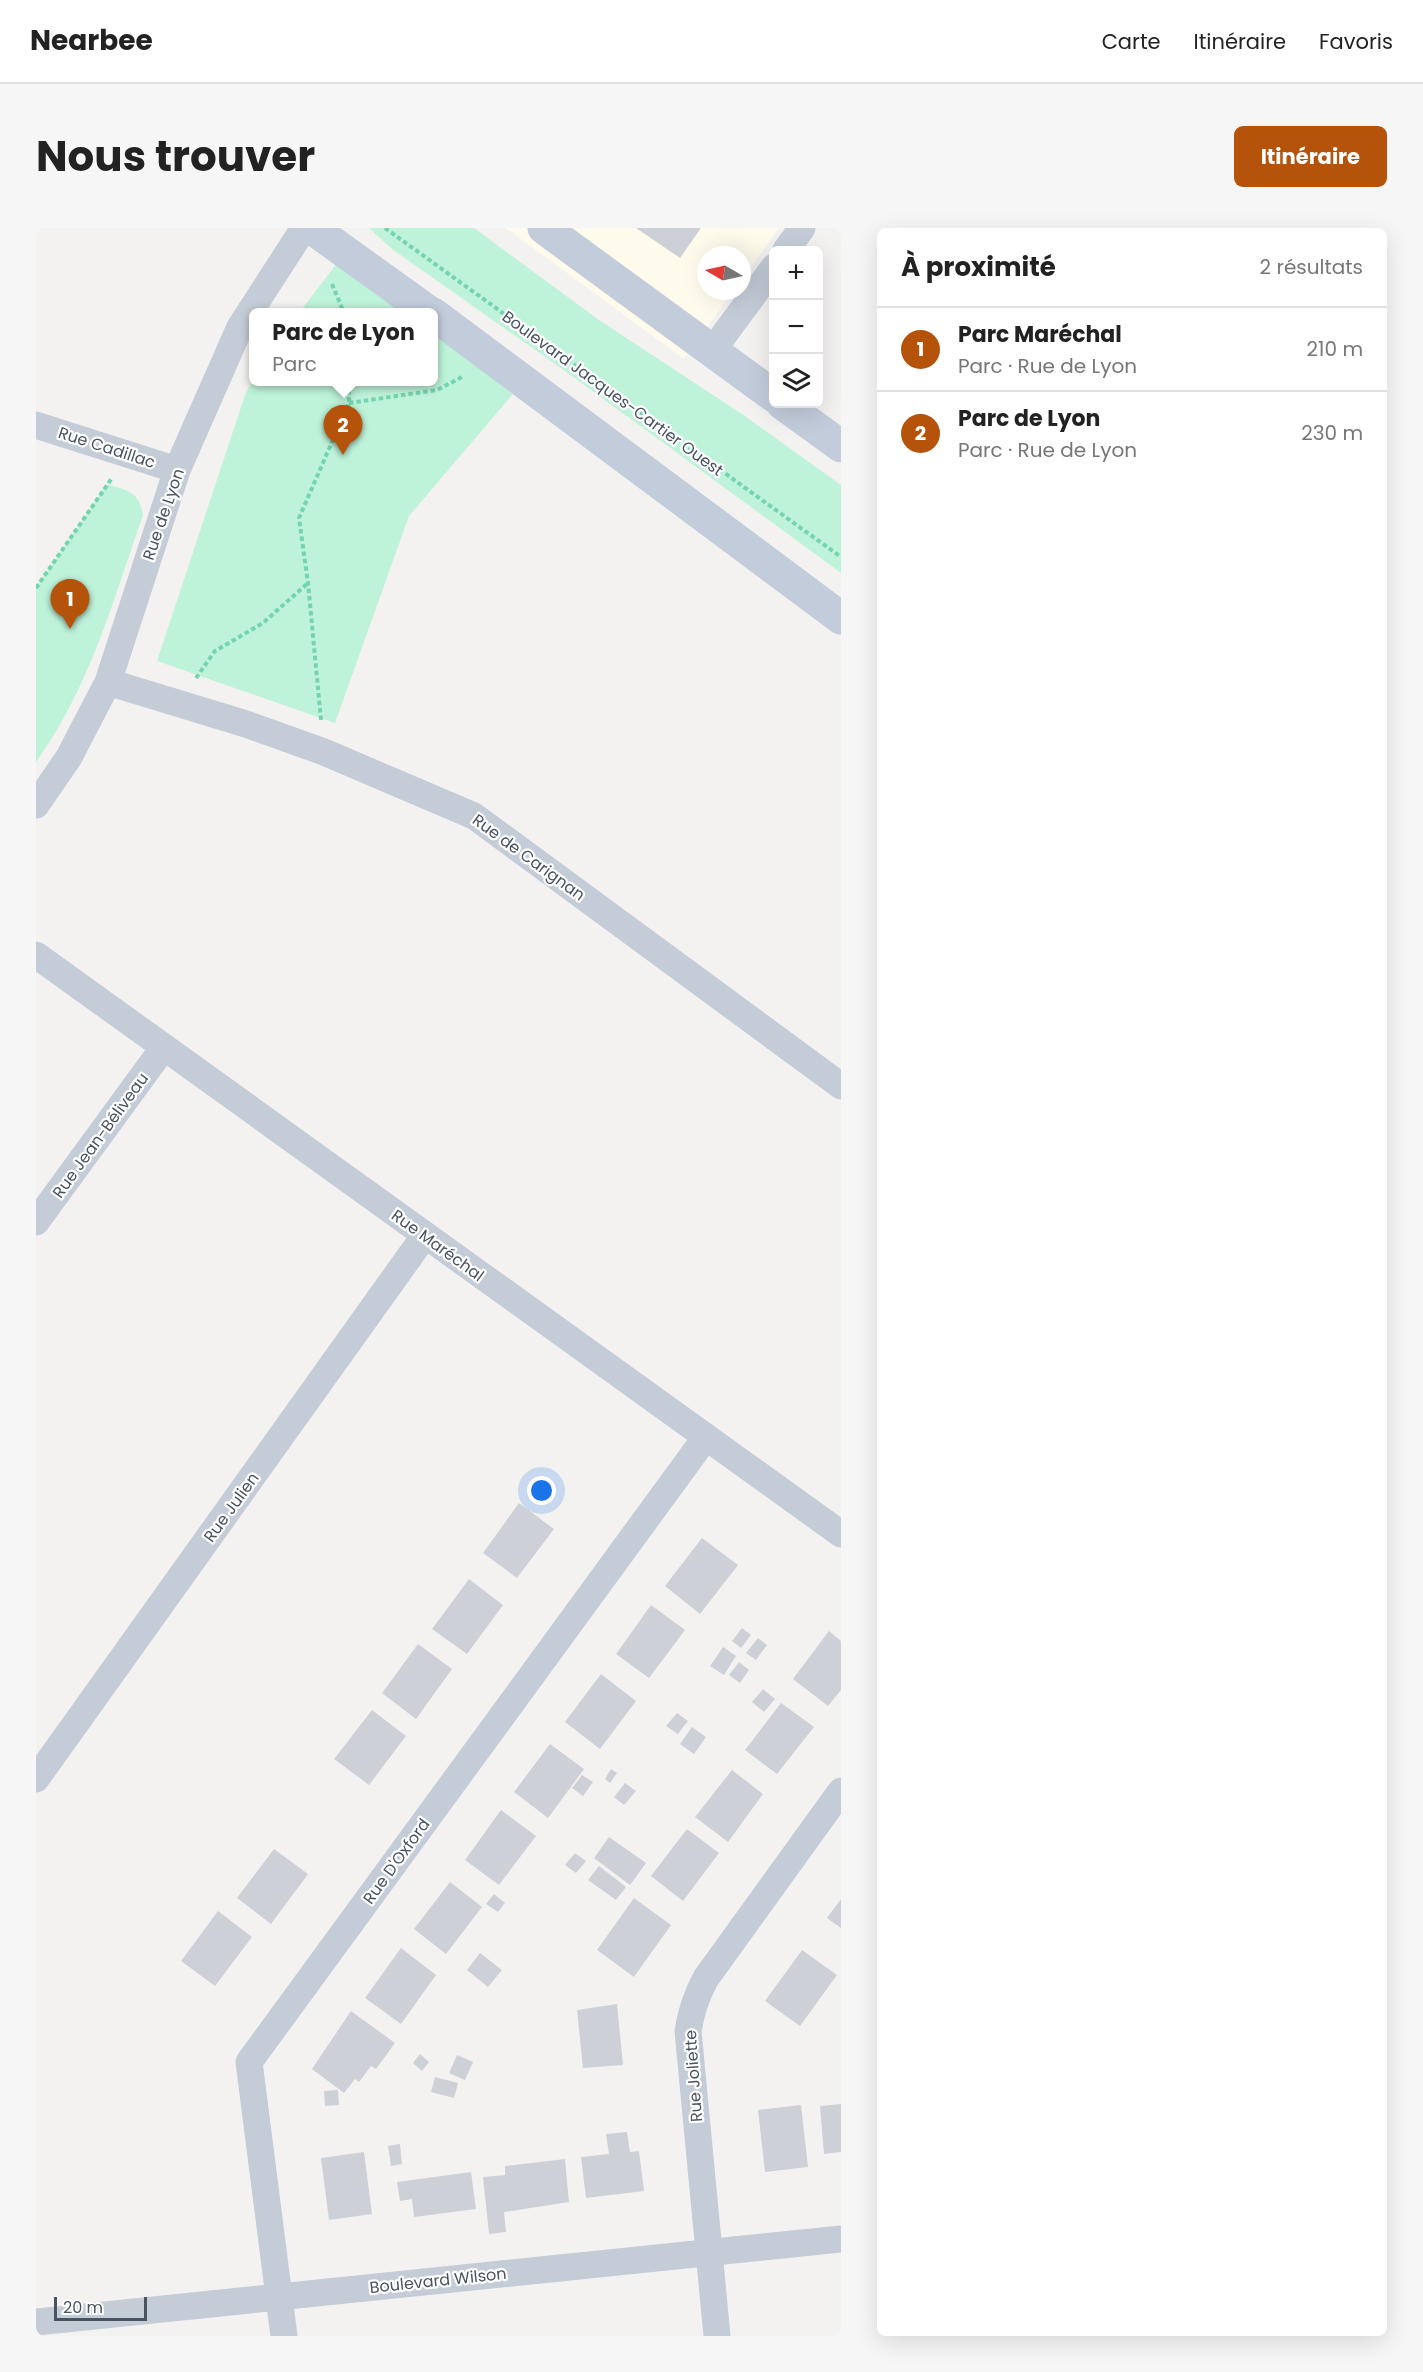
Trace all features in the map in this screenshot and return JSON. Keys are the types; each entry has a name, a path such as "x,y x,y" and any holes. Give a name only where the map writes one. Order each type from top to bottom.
{"main road":[{"path":"312,228 425,308"},
{"path":"544,228 769,392"},
{"path":"438,317 497,360 523,383 841,618"},
{"path":"789,408 841,446"}],"street":[{"name":"Rue de Lyon","path":"252,308 304,228"},
{"path":"789,246 802,228"},
{"path":"712,351 769,274"},
{"name":"Rue de Lyon","path":"36,805 69,757 108,682 177,470 240,327 249,313"},
{"name":"Rue Cadillac","path":"36,425 130,453 177,470"},
{"name":"Rue de Carignan","path":"108,682 246,724 324,752 474,816 841,1086"},
{"name":"Rue Maréchal","path":"36,955 841,1534"},
{"name":"Rue Jean-Béliveau","path":"36,1222 164,1047"},
{"name":"Rue Julien","path":"36,1779 425,1235"},
{"name":"Rue D'Oxford","path":"284,2336 249,2062 706,1437"},
{"name":"Rue Joliette","path":"717,2336 688,2031 690,2014 706,1978 841,1791"},
{"name":"Boulevard Wilson","path":"36,2322 841,2239"}],"path":[{"name":"Boulevard Jacques-Cartier Ouest","path":"385,228 841,557"},
{"path":"349,403 437,390 497,360"},
{"path":"324,752 308,583 299,518 349,403 349,386"},
{"path":"36,588 130,453"},
{"path":"179,704 215,651 263,623 308,583"}],"shaded area":[{"path":"506,228 779,228 751,267 751,246 697,246 697,300 727,300 684,359"}],"green space":[{"path":"369,228 474,228 599,320 745,416 841,485 841,573 568,373 392,249"},
{"path":"337,263 397,308 303,308"},
{"path":"438,338 513,394 409,516 335,723 157,661 250,386 438,386"},
{"path":"107,484 135,496 143,515 86,674 55,733 36,762 36,587"}],"building":[{"path":"636,228 701,228 680,258"},
{"path":"519,1503 554,1529 517,1578 483,1553"},
{"path":"702,1538 738,1565 700,1614 665,1586"},
{"path":"469,1579 503,1605 467,1654 432,1629"},
{"path":"651,1605 685,1630 649,1678 616,1654"},
{"path":"742,1628 751,1635 741,1648 732,1641"},
{"path":"829,1631 841,1641 841,1690 828,1706 793,1679"},
{"path":"758,1638 767,1645 756,1660 746,1653"},
{"path":"418,1644 452,1669 416,1719 382,1693"},
{"path":"723,1647 736,1656 724,1675 710,1666"},
{"path":"739,1662 749,1670 740,1683 729,1675"},
{"path":"601,1674 636,1701 600,1749 565,1722"},
{"path":"763,1689 775,1699 764,1712 752,1702"},
{"path":"781,1703 814,1727 777,1774 745,1750"},
{"path":"372,1710 406,1736 369,1785 334,1759"},
{"path":"677,1713 688,1721 678,1734 666,1726"},
{"path":"692,1727 706,1737 694,1754 680,1744"},
{"path":"550,1744 584,1769 548,1818 514,1792"},
{"path":"611,1769 617,1773 610,1783 605,1779"},
{"path":"732,1770 763,1794 728,1842 695,1817"},
{"path":"582,1775 593,1782 583,1796 572,1788"},
{"path":"625,1783 636,1791 624,1805 614,1797"},
{"path":"501,1810 536,1836 499,1885 465,1860"},
{"path":"687,1829 719,1853 683,1901 651,1876"},
{"path":"609,1837 646,1863 630,1885 594,1858"},
{"path":"274,1849 308,1874 271,1924 237,1898"},
{"path":"575,1853 586,1861 576,1873 565,1865"},
{"path":"599,1866 626,1887 616,1900 588,1880"},
{"path":"450,1882 482,1907 446,1954 414,1929"},
{"path":"494,1894 505,1903 498,1912 486,1904"},
{"path":"634,1898 671,1925 634,1977 597,1950"},
{"path":"841,1899 841,1928 827,1918"},
{"path":"218,1911 252,1937 215,1986 181,1961"},
{"path":"401,1948 436,1975 401,2024 365,1998"},
{"path":"802,1950 837,1975 800,2026 765,2001"},
{"path":"480,1953 502,1970 488,1987 467,1970"},
{"path":"617,2004 623,2065 583,2068 577,2010"},
{"path":"351,2011 395,2043 376,2069 371,2066 359,2082 355,2079 344,2093 312,2069"},
{"path":"420,2054 429,2062 422,2071 413,2063"},
{"path":"457,2055 473,2062 465,2080 449,2073"},
{"path":"435,2077 458,2083 454,2098 431,2092"},
{"path":"338,2090 339,2105 325,2106 324,2091"},
{"path":"841,2104 841,2152 824,2154 820,2106"},
{"path":"801,2105 808,2167 765,2172 758,2110"},
{"path":"627,2132 630,2152 639,2151 644,2191 586,2198 581,2157 609,2154 606,2134"},
{"path":"400,2144 402,2164 391,2166 388,2146"},
{"path":"364,2152 372,2214 329,2220 321,2158"},
{"path":"565,2159 569,2202 504,2212 506,2232 489,2234 483,2177 505,2175 505,2166"},
{"path":"471,2172 476,2209 414,2217 412,2199 400,2201 397,2182"}],"place":[{"name":"Parc de Lyon","path":"343,455"},
{"name":"Parc Maréchal","path":"70,629"}]}
